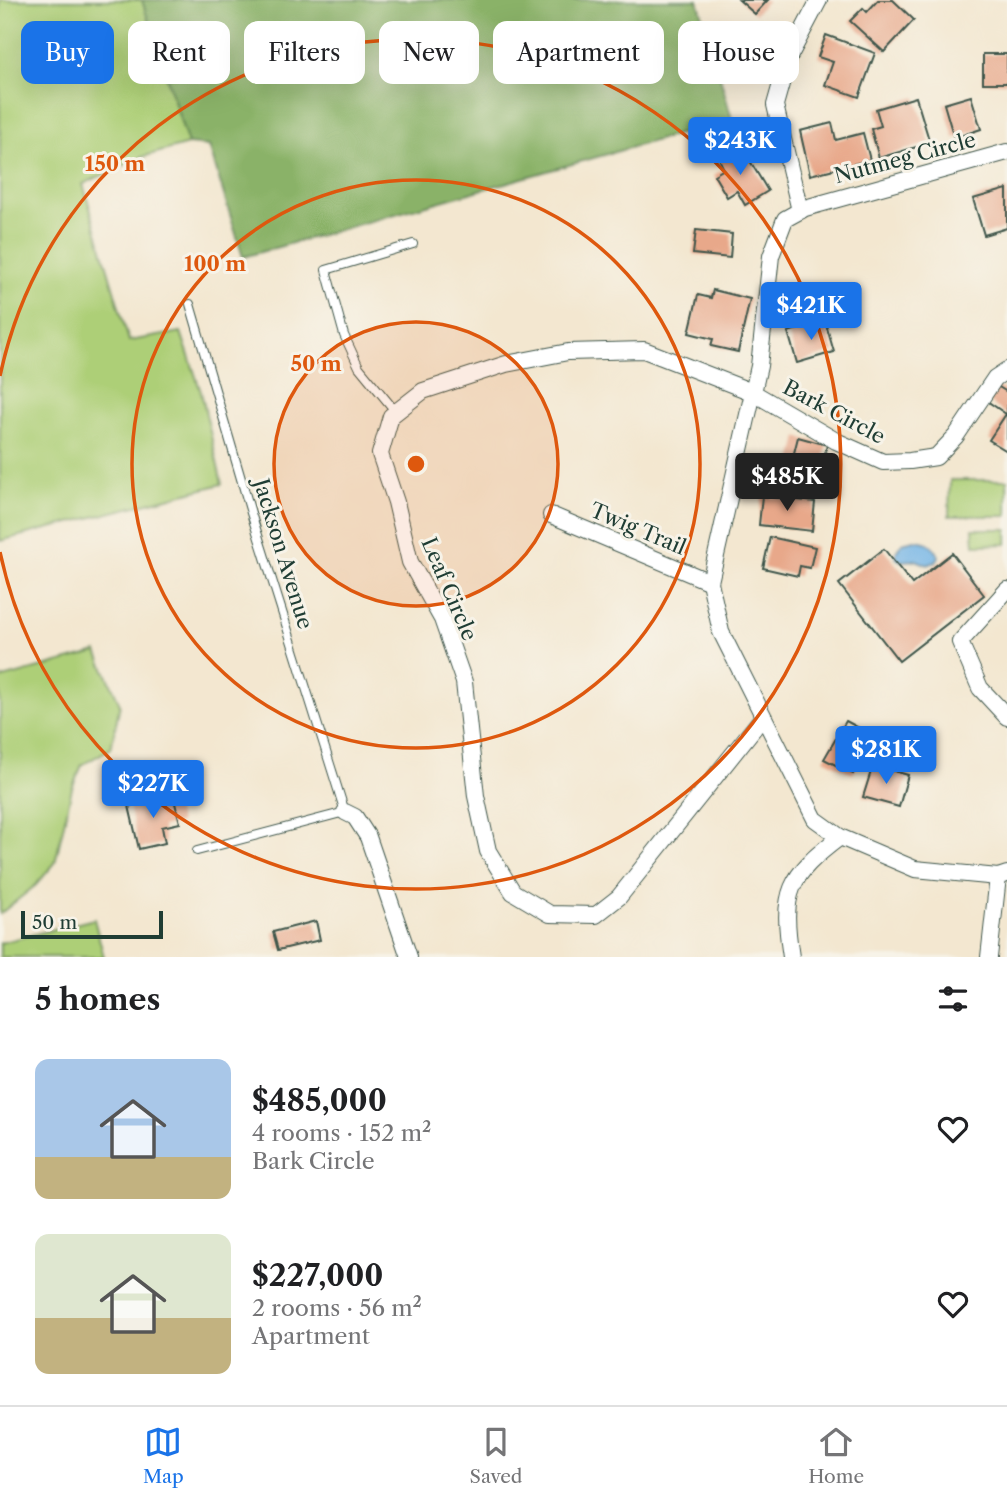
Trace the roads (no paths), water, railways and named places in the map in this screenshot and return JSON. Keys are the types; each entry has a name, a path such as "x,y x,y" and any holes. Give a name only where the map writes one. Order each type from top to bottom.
{"street":[{"path":"752,392 759,366 771,256 785,219 800,211 775,105 788,59 819,0"},
{"name":"Nutmeg Circle","path":"800,211 1007,152"},
{"name":"Leaf Circle","path":"752,392 644,350 568,352 506,364 423,391 391,415 380,453 396,502 410,562 442,618 464,682 476,796 488,851 513,892 550,914 596,915 620,897 762,718"},
{"name":"Bark Circle","path":"710,582 752,392 836,441 883,462 910,461 936,457 957,436 995,378 1005,373"},
{"name":"Twig Trail","path":"551,515 710,582"},
{"path":"710,582 721,632 815,819 840,837 915,869 1002,875 989,957"},
{"path":"1007,590 960,642 979,688 1007,717"},
{"path":"345,812 355,817 368,837 409,957"},
{"path":"791,957 785,920 790,890 810,859 840,837"}],"lane":[{"path":"396,412 359,367 344,335 326,270 413,244"},
{"name":"Jackson Avenue","path":"190,304 251,513 345,812"},
{"path":"197,851 345,812"}],"water":[{"path":"914,540 932,546 939,556 937,561 928,565 916,560 901,561 896,558 896,552 902,543"}]}
